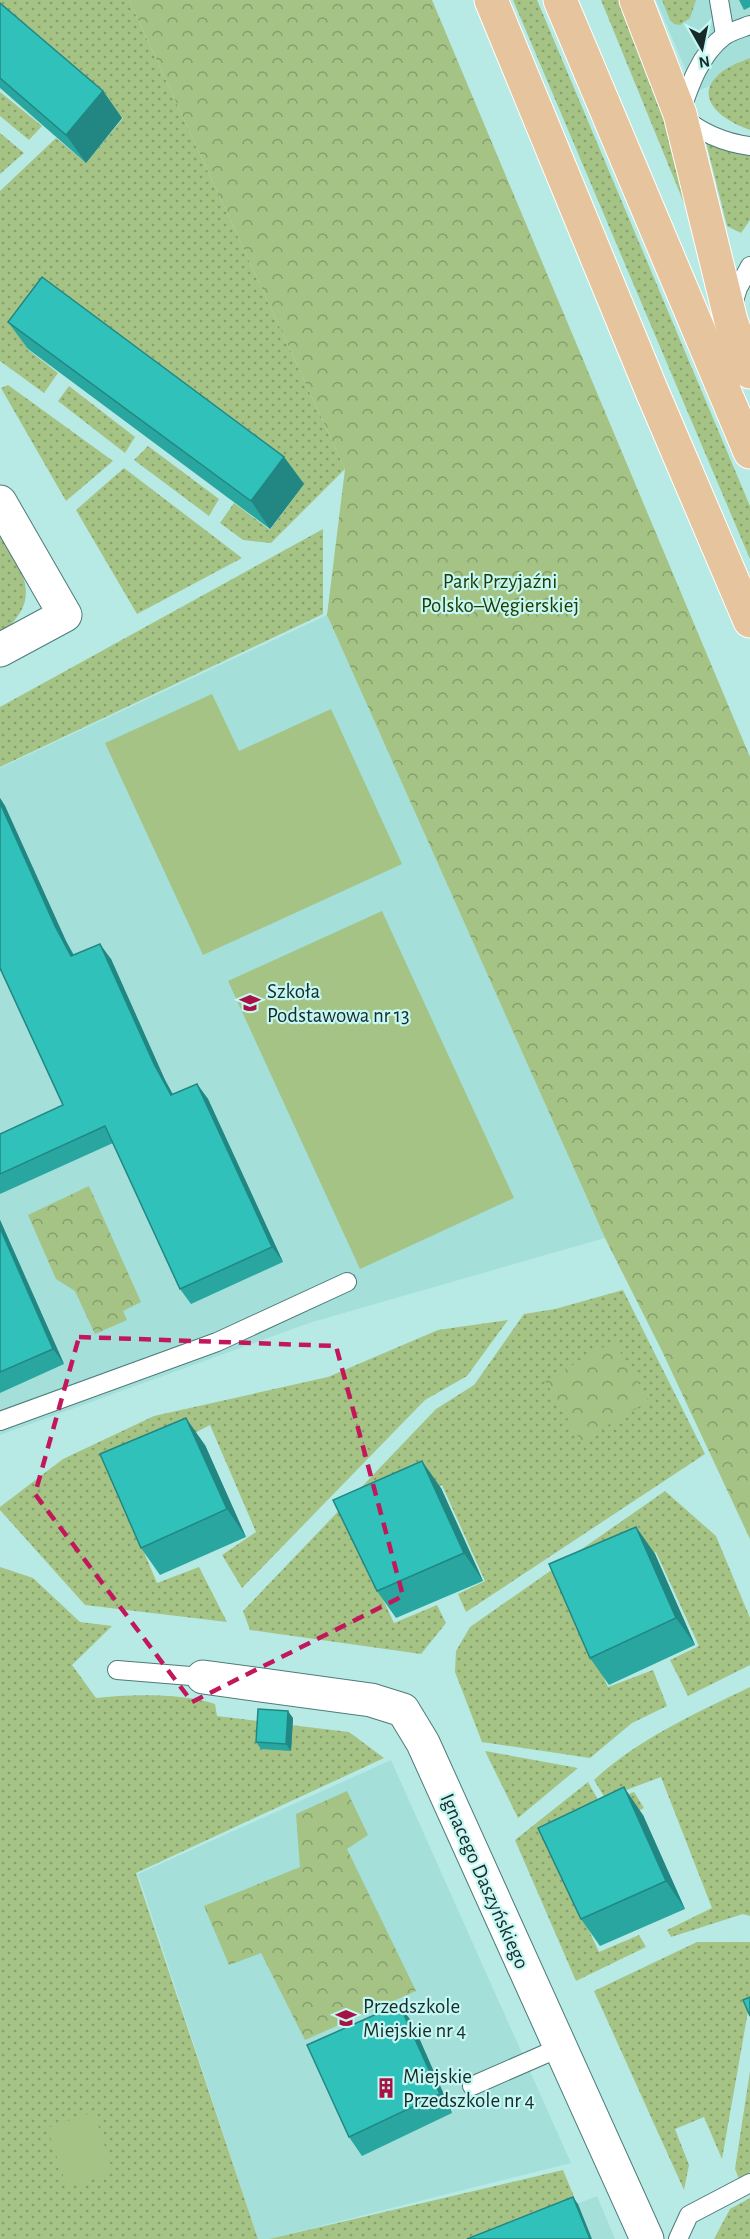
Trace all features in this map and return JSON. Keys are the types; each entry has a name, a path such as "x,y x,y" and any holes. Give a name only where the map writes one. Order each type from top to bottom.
{"main road":[{"path":"491,0 651,389 750,621"},
{"path":"560,0 750,452"},
{"path":"636,0 680,114 731,321 750,372"}],"street":[{"path":"0,502 65,615 0,650"},
{"name":"Ignacego Daszyńskiego","path":"203,1677 371,1700 403,1710 423,1743 647,2239"}],"lane":[{"path":"719,0 725,35"},
{"path":"750,25 725,35 701,65 680,114 703,131 750,146"},
{"path":"731,321 738,288 750,266"},
{"path":"0,1421 218,1342 347,1282"},
{"path":"117,1670 203,1677"},
{"path":"472,2086 559,2048"},
{"path":"678,2239 689,2215 750,2183"}],"highlighted area":[{"path":"79,1337 336,1346 403,1596 192,1702 35,1494"}],"shaded area":[{"path":"656,0 750,0 750,58 727,68 716,76 710,86 695,92"},
{"name":"Szkoła Podstawowa nr 13","path":"327,615 605,1238 309,1323 0,1435 0,768"},
{"name":"Przedszkole Miejskie nr 4","path":"391,1760 571,2163 269,2239 258,2239 138,1874"},
{"path":"597,2196 615,2239 488,2239"}],"green space":[{"path":"0,0 129,0 345,469 271,543 243,540 220,523 234,503 270,530 304,484 61,304 27,349 58,373 44,393 0,361 0,191 56,138 86,163 123,118 0,12"},
{"name":"Park Przyjaźni Polsko–Węgierskiej","path":"129,0 432,0 750,757 750,1539 662,1351 605,1238 327,615 345,469"},
{"path":"513,0 537,0 750,506 750,559"},
{"path":"601,0 622,0 683,150 686,208"},
{"path":"662,0 696,0 690,18 680,25 670,20"},
{"path":"750,58 750,130 724,117 711,103 709,95 710,86 716,77"},
{"path":"0,92 42,126 29,140 0,116"},
{"path":"0,133 24,153 0,174"},
{"path":"706,142 750,156 750,220 741,233 727,226"},
{"path":"8,385 113,461 66,501 1,388"},
{"path":"69,386 135,437 125,453 58,401"},
{"path":"148,446 219,499 209,516 134,460"},
{"path":"124,468 242,558 137,614 76,510"},
{"path":"323,529 323,614 0,767 0,707"},
{"path":"0,534 18,564 26,596 17,617 0,634"},
{"path":"212,694 239,751 331,709 402,864 203,955 105,743"},
{"path":"382,911 514,1198 360,1269 228,981"},
{"path":"89,1186 141,1302 123,1311 127,1320 95,1334 75,1291 56,1279 28,1215"},
{"path":"623,1290 705,1454 466,1612 458,1594 485,1581 442,1485 349,1526 394,1623 437,1605 446,1623 421,1654 250,1630 243,1611 436,1409 474,1385 524,1314 555,1309"},
{"path":"508,1320 467,1376 425,1400 242,1588 222,1555 256,1532 210,1425 112,1476 157,1583 199,1567 227,1622 85,1605 0,1510 0,1507 63,1459 154,1416 328,1377 438,1330"},
{"path":"614,1341 649,1401 581,1441 545,1381"},
{"path":"665,1491 716,1536 750,1618 750,1665 688,1696 670,1660 699,1646 656,1552 564,1592 608,1687 653,1670 667,1706 632,1723 590,1758 482,1742 455,1672 456,1651 470,1627"},
{"path":"0,1567 33,1578 80,1622 112,1626 72,1665 96,1698 156,1695 202,1700 215,1704 217,1716 349,1732 384,1758 136,1873 258,2239 0,2239"},
{"path":"750,1687 750,1916 743,1914 671,1937 667,1930 712,1908 661,1777 605,1798 594,1780 648,1739"},
{"path":"485,1751 578,1768 518,1818"},
{"path":"588,1782 601,1805 634,1792 644,1808 553,1854 599,1952 639,1935 646,1947 576,1981 515,1840"},
{"path":"347,1791 368,1835 347,1849 416,1991 305,2040 261,1953 229,1965 204,1906 300,1867 296,1814"},
{"path":"697,1942 750,1942 750,2000 722,2159 704,2117 675,2129 689,2165 684,2190 594,1991"},
{"path":"750,2071 750,2172 739,2179 735,2169"},
{"path":"94,2112 113,2172 67,2187 47,2128"},
{"path":"563,2170 575,2199 469,2239 269,2239"},
{"path":"750,2198 750,2239 714,2239 730,2209"}],"building":[{"path":"0,3 103,91 66,135 0,78"},
{"path":"42,277 284,457 251,501 8,322"},
{"path":"0,803 55,926 71,956 100,944 154,1064 171,1095 197,1084 272,1247 180,1289 105,1126 0,1174 0,1134 63,1105 0,968"},
{"path":"0,1228 53,1349 0,1372"},
{"path":"186,1418 227,1509 141,1548 100,1454"},
{"path":"422,1461 464,1553 377,1591 333,1500"},
{"path":"636,1527 676,1618 590,1658 549,1564"},
{"path":"258,1709 288,1711 286,1744 256,1742"},
{"path":"624,1787 666,1881 581,1919 538,1828"},
{"path":"750,1997 750,2016 743,2000"},
{"name":"Miejskie Przedszkole nr 4","path":"399,2004 440,2094 349,2137 307,2045"},
{"path":"573,2197 590,2239 467,2239"}],"place":[{"name":"Szkoła Podstawowa nr 13","path":"250,1003"},
{"name":"Przedszkole Miejskie nr 4","path":"346,2018"},
{"name":"Miejskie Przedszkole nr 4","path":"386,2088"}]}
